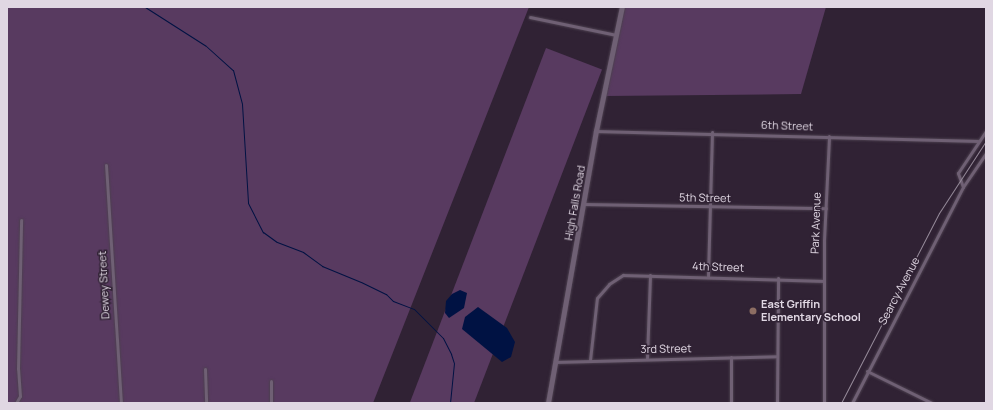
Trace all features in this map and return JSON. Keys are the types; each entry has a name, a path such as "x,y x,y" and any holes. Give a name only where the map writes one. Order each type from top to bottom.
{"street":[{"name":"High Falls Road","path":"548,403 585,204 596,131 622,7"},
{"path":"530,17 616,36"},
{"name":"6th Street","path":"596,131 712,132 978,141"},
{"path":"963,187 958,172 986,131"},
{"path":"708,276 712,132"},
{"name":"Park Avenue","path":"824,403 824,281 829,136"},
{"name":"Searcy Avenue","path":"852,403 867,371 963,187 986,153"},
{"name":"Dewey Street","path":"106,165 121,403"},
{"name":"5th Street","path":"585,204 826,208"},
{"path":"16,403 20,396 21,220"},
{"name":"4th Street","path":"590,360 597,298 614,280 623,275 778,278 824,281"},
{"path":"647,358 650,275"},
{"path":"777,403 778,278"},
{"name":"3rd Street","path":"555,362 647,358 777,356"},
{"path":"731,357 731,403"},
{"path":"205,369 206,403"},
{"path":"867,371 932,403"},
{"path":"271,381 271,403"}],"shaded area":[{"path":"7,7 529,7 373,403 7,403"},
{"path":"624,7 826,7 801,94 605,96"},
{"path":"546,48 602,70 474,403 410,403"},
{"path":"460,290 467,293 464,308 449,318 445,313 446,301 452,294"},
{"path":"478,307 507,328 515,342 511,357 502,362 462,329 465,317"}],"waterway":[{"path":"145,7 206,46 233,70 242,104 248,203 263,232 277,242 303,252 322,266 361,282 386,294 393,301 414,309 443,338 451,354 454,363 450,403"}],"railway":[{"path":"841,403 939,213 986,141"}],"place":[{"name":"East Griffin Elementary School","path":"753,311"}]}
